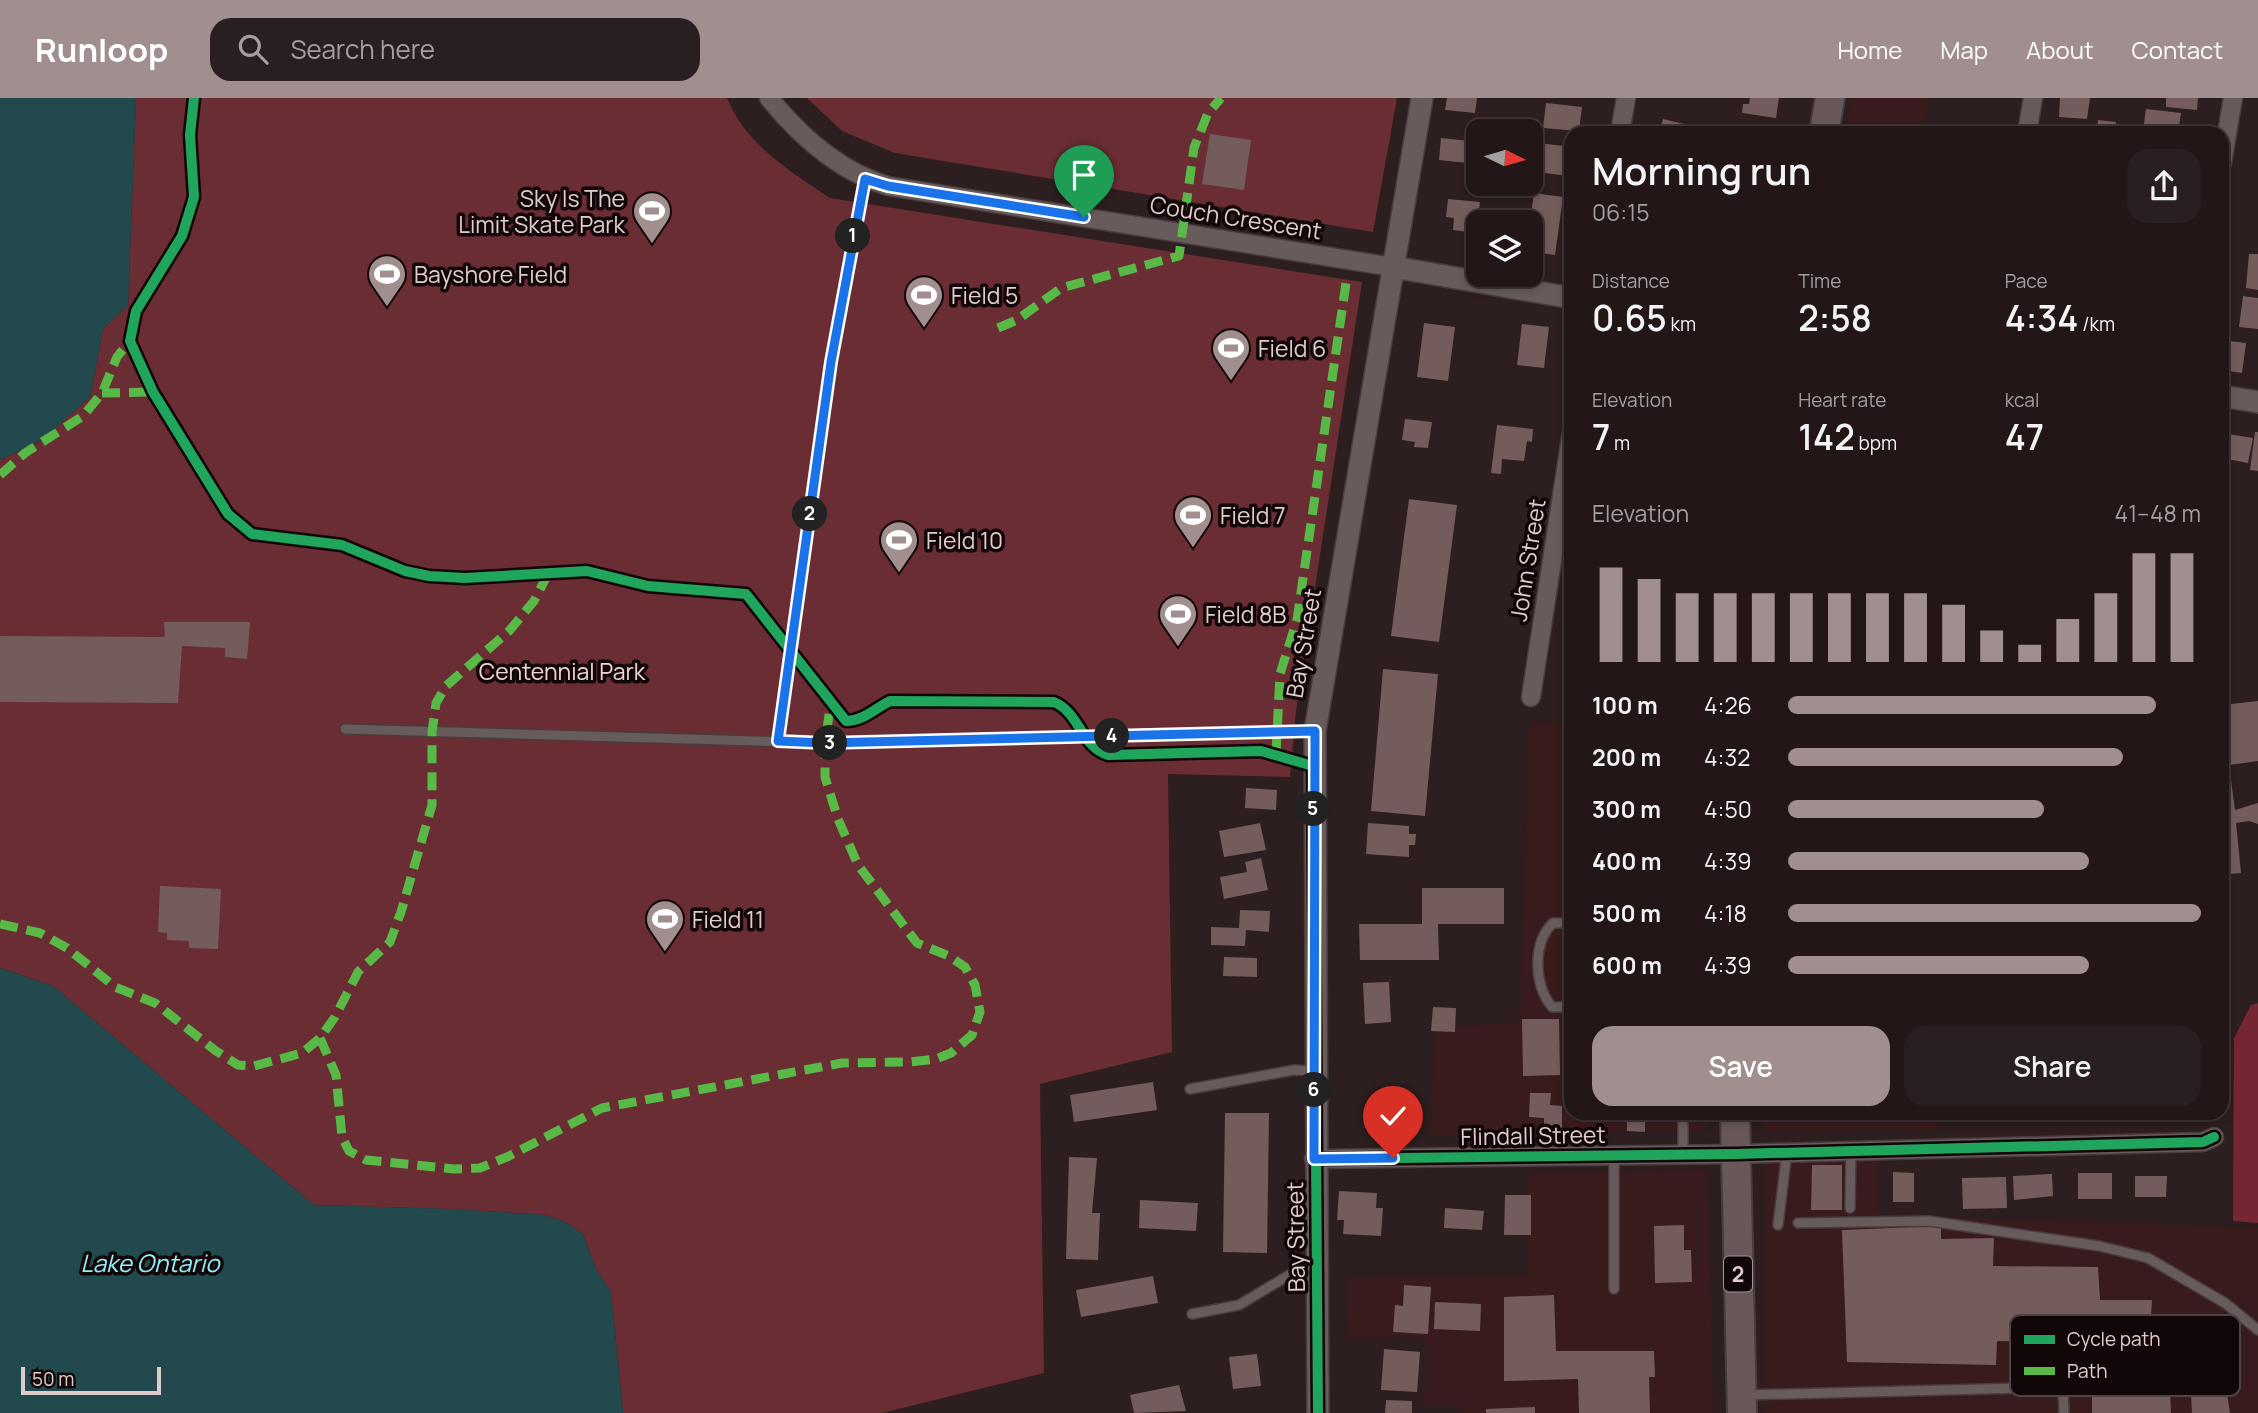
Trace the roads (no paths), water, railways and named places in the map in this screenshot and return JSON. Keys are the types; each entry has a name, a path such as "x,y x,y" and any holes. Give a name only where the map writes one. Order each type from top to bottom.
{"main road":[{"path":"1825,126 1830,98"},
{"name":"2","path":"1735,1120 1742,1404"}],"street":[{"name":"Couch Crescent","path":"769,98 790,124 865,179 888,186 1393,267"},
{"name":"Bay Street","path":"1318,1413 1314,1159 1315,731 1422,98"},
{"path":"1621,126 1626,98"},
{"path":"2028,126 2033,98"},
{"path":"2228,126 2233,98"},
{"path":"1393,267 1564,297"},
{"path":"2229,397 2258,402"},
{"name":"John Street","path":"1531,697 1564,483"},
{"name":"Flindall Street","path":"1314,1159 1736,1154 2203,1142 2214,1138"}],"lane":[{"path":"778,741 831,362 865,179"},
{"path":"345,729 825,743 1315,731"},
{"path":"1564,923 1553,923 1539,942 1539,987 1552,1007 1564,1007"},
{"path":"1190,1089 1294,1070 1314,1071"},
{"path":"1683,1120 1683,1154"},
{"path":"1850,1208 1851,1150"},
{"path":"1778,1225 1787,1152"},
{"path":"1614,1155 1614,1289"},
{"path":"1798,1223 1929,1221 2111,1249 2148,1258 2225,1303 2240,1315"},
{"path":"1192,1314 1239,1305 1296,1270 1316,1270"},
{"path":"2240,1315 2258,1330"},
{"path":"1742,1404 2010,1390"}],"water":[{"path":"0,98 136,98 128,305 103,329 90,397 42,440 0,460"},
{"name":"Lake Ontario","path":"0,968 53,986 314,1205 545,1215 565,1222 583,1234 596,1269 611,1292 623,1413 0,1413"}],"place":[{"name":"Sky Is The Limit Skate Park","path":"652,245"},
{"name":"Bayshore Field","path":"387,308"},
{"name":"Field 5","path":"924,329"},
{"name":"Field 6","path":"1231,382"},
{"name":"Field 7","path":"1193,549"},
{"name":"Field 10","path":"899,574"},
{"name":"Field 8B","path":"1178,648"},
{"name":"Field 11","path":"665,953"}],"park label":[{"name":"Centennial Park","path":"562,671"}]}
